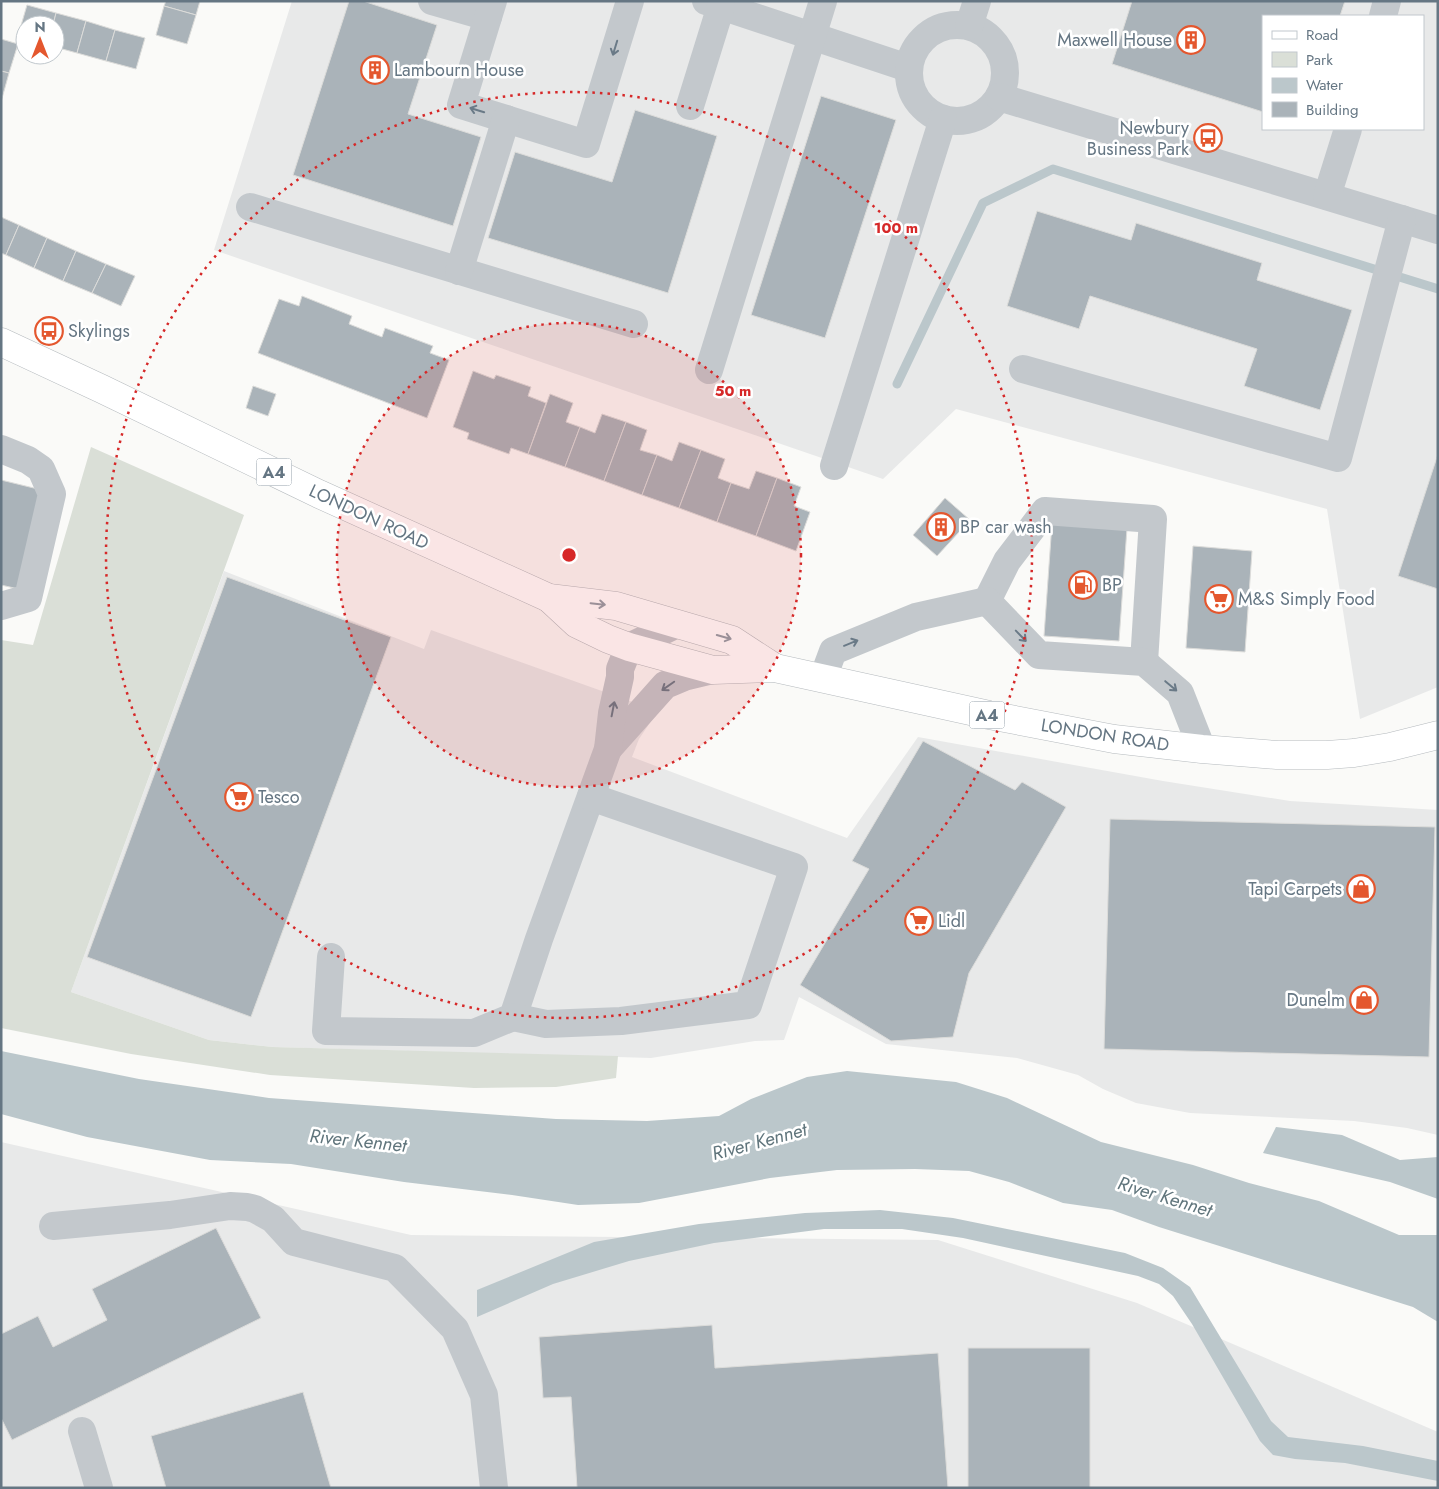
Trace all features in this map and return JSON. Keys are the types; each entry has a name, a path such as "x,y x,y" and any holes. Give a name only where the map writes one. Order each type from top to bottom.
{"main road":[{"name":"LONDON ROAD","path":"1,342 318,494 549,598 616,606 732,640 775,668"},
{"name":"LONDON ROAD","path":"549,598 577,624 624,658 713,670 775,668 989,716 1105,737 1202,750 1277,755 1327,755 1390,747 1438,735"}],"street":[{"path":"432,1 490,9 461,105 586,144 630,1"},
{"path":"709,370 823,1"},
{"path":"1383,15 1387,1"},
{"path":"690,106 714,4 908,68"},
{"path":"973,13 983,32 994,41 1001,54 1005,68 1004,83 999,97 989,109 975,117 960,121 943,119 931,114 913,94 908,68 913,52 922,38 936,29 952,24 973,13"},
{"path":"999,97 1438,230"},
{"path":"459,271 506,119"},
{"path":"834,466 943,119"},
{"path":"1326,196 1348,130"},
{"path":"250,207 634,324"},
{"path":"1023,369 1338,458 1402,219"},
{"path":"1,449 28,460 41,469 52,494 28,598 1,606"},
{"path":"987,601 1006,561 1045,511 1153,519 1144,662"},
{"path":"987,601 1039,655 1144,662 1180,693 1202,750"},
{"path":"823,678 832,650 916,617 987,601"},
{"path":"514,1017 539,939 608,750 612,713 624,658 677,624"},
{"path":"608,750 665,685 684,677 713,670"},
{"path":"331,957 326,1031 474,1033 514,1017 546,1024 621,1021 748,1005 794,868 591,797"},
{"path":"53,1226 170,1215 230,1206 247,1207 255,1208 273,1219 294,1242 395,1268 454,1329 484,1395 494,1488"},
{"path":"82,1431 98,1488"}],"shaded area":[{"name":"Newbury Business Park","path":"292,1 1438,1 1438,687 1360,719 1327,509 956,409 883,479 214,250"},
{"path":"224,571 424,649 431,630 658,711 639,739 632,757 847,838 918,737 1163,781 1290,801 1438,810 1438,1135 1407,1128 1354,1121 1190,1113 1136,1103 1103,1089 1078,1075 1017,1058 886,1044 799,997 784,1040 755,1041 651,1058 273,1047 209,1040 71,992"},
{"path":"1,1142 411,1235 938,1240 1137,1303 1438,1432 1438,1488 1,1488"}],"green space":[{"path":"91,447 244,515 71,992 209,1040 273,1047 618,1056 616,1078 556,1087 474,1088 270,1075 131,1054 1,1028 1,640 33,645"}],"water":[{"name":"River Kennet","path":"1,1051 139,1079 269,1098 556,1119 647,1121 719,1116 751,1099 807,1077 847,1071 956,1082 1007,1098 1101,1142 1193,1165 1249,1183 1319,1201 1399,1235 1438,1235 1438,1322 1413,1307 1159,1227 1112,1210 1063,1203 1009,1182 969,1171 915,1169 837,1170 770,1178 639,1203 578,1205 404,1182 291,1164 210,1160 87,1137 1,1114"},
{"path":"1276,1127 1342,1135 1400,1160 1438,1157 1438,1199 1390,1182 1263,1153"},
{"path":"880,1210 953,1218 1125,1253 1163,1268 1190,1287 1271,1421 1288,1437 1363,1446 1438,1461 1438,1481 1345,1463 1295,1459 1273,1455 1260,1441 1192,1324 1173,1296 1159,1284 1138,1276 963,1238 902,1229 824,1229 714,1243 629,1261 553,1284 477,1317 477,1290 594,1242 699,1224 805,1213"}],"building":[{"path":"166,1 200,1 196,15 164,6"},
{"name":"Lambourn House","path":"349,1 363,1 437,25 408,114 481,137 453,226 293,175"},
{"name":"Maxwell House","path":"1132,1 1345,1 1340,15 1262,15 1262,112 1112,64"},
{"path":"27,5 56,13 56,15 24,15"},
{"path":"164,6 196,15 187,44 156,35"},
{"path":"65,15 86,21 77,53 65,50"},
{"path":"86,21 115,30 106,61 77,53"},
{"path":"115,30 145,38 136,69 106,61"},
{"path":"1,39 15,43 15,54 9,73 1,71"},
{"path":"1,71 9,73 1,102"},
{"path":"821,96 896,120 825,338 751,315"},
{"path":"635,110 717,136 668,293 488,238 515,152 612,182"},
{"path":"1037,211 1131,240 1136,223 1262,263 1257,280 1352,310 1320,410 1244,386 1257,349 1090,296 1079,329 1007,306"},
{"path":"1,217 19,225 6,255 1,253"},
{"path":"19,225 47,238 34,268 6,255"},
{"path":"47,238 76,251 63,281 34,268"},
{"path":"76,251 106,264 92,293 63,281"},
{"path":"106,264 135,276 121,306 92,293"},
{"path":"302,296 352,316 349,324 382,337 385,328 433,346 430,353 449,360 427,418 258,353 279,299 299,306"},
{"path":"473,371 494,379 496,375 531,387 528,396 546,403 528,454 511,448 509,454 467,439 469,433 453,427"},
{"path":"253,386 276,394 268,416 246,408"},
{"path":"550,394 573,403 566,422 580,427 565,467 528,454"},
{"path":"602,414 626,422 604,481 565,467 580,427 595,433"},
{"path":"626,422 647,430 640,450 657,455 642,495 604,481"},
{"path":"679,442 701,450 679,508 642,495 657,455 672,461"},
{"path":"701,450 725,459 718,478 731,483 717,522 679,508"},
{"path":"1438,454 1438,589 1398,576"},
{"path":"756,471 777,478 756,536 717,522 731,483 749,489"},
{"path":"777,478 801,487 794,506 810,512 796,551 756,536"},
{"path":"1,480 46,491 23,590 1,585"},
{"name":"BP car wash","path":"945,498 970,520 937,556 913,535"},
{"path":"1052,523 1127,528 1119,641 1044,636"},
{"name":"M&S Simply Food","path":"1193,546 1252,551 1245,652 1186,648"},
{"name":"Tesco","path":"227,577 391,637 251,1017 87,957"},
{"name":"Lidl","path":"923,741 1015,790 1022,782 1066,807 969,973 953,1037 891,1041 800,985 869,869 852,861"},
{"path":"1110,819 1435,827 1429,1057 1104,1049"},
{"path":"216,1228 261,1318 12,1440 1,1418 1,1334 38,1316 53,1347 107,1320 92,1289"},
{"path":"712,1325 715,1368 938,1353 948,1488 577,1488 571,1397 543,1398 539,1337"},
{"path":"968,1348 1090,1348 1090,1488 968,1488"},
{"path":"303,1392 331,1488 166,1488 151,1436"}],"waterway":[{"path":"897,384 983,203 1053,169 1438,289"}],"place":[{"name":"Maxwell House","path":"1191,40"},
{"name":"Lambourn House","path":"375,70"},
{"name":"Newbury Business Park","path":"1208,138"},
{"name":"Skylings","path":"49,331"},
{"name":"BP car wash","path":"941,527"},
{"name":"BP","path":"1083,585"},
{"name":"M&S Simply Food","path":"1219,599"},
{"name":"Tesco","path":"239,797"},
{"name":"Tapi Carpets","path":"1361,889"},
{"name":"Lidl","path":"919,921"},
{"name":"Dunelm","path":"1364,1000"}]}
